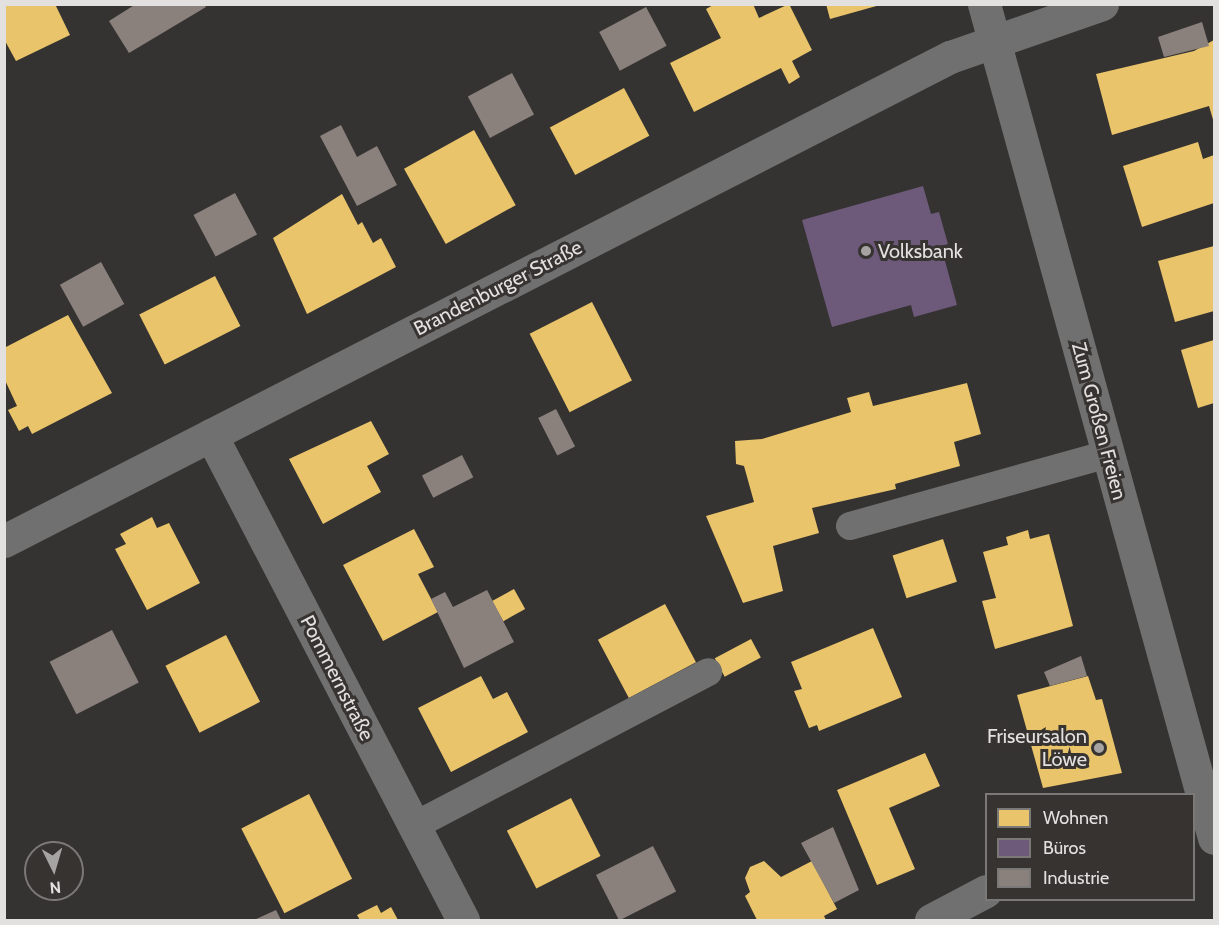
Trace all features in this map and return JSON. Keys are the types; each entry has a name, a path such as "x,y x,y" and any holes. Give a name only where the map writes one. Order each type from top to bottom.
{"street":[{"name":"Zum Großen Freien","path":"984,4 1199,788 1215,838"},
{"name":"Brandenburger Straße","path":"9,529 211,435 994,40 1102,4"},
{"name":"Pommernstraße","path":"211,435 463,921"},
{"path":"931,921 985,892"}],"lane":[{"path":"850,526 1108,454"},
{"path":"414,826 708,672"}],"building: Wohnen":[{"path":"4,4 55,4 70,35 16,61 4,39"},
{"path":"715,4 753,4 759,18 789,4 812,50 792,61 800,77 789,84 781,68 694,112 670,63 721,38 706,9"},
{"path":"826,4 880,4 880,5 830,19"},
{"path":"1214,40 1214,123 1209,106 1112,135 1096,74 1194,51"},
{"path":"624,88 649,136 575,175 550,127"},
{"path":"474,130 516,205 446,244 404,169"},
{"path":"1198,142 1203,159 1214,155 1214,203 1142,227 1123,166"},
{"path":"342,194 358,225 362,222 373,243 381,238 396,267 307,314 273,238"},
{"path":"1214,246 1214,311 1175,322 1158,261"},
{"path":"215,276 240,326 165,364 139,315"},
{"path":"592,302 632,380 570,412 530,334"},
{"path":"68,315 112,393 32,434 28,426 19,431 8,410 17,406 4,378 4,348"},
{"path":"1214,340 1214,403 1198,408 1181,350"},
{"path":"967,383 981,434 954,442 960,466 895,484 896,489 812,508 819,533 773,546 783,591 743,603 706,516 754,502 744,466 736,464 735,441 762,439 851,412 847,398 869,392 873,406"},
{"path":"371,421 389,454 367,466 381,492 323,524 289,459"},
{"path":"152,517 157,528 169,523 200,583 147,610 115,549 126,544 120,534"},
{"path":"414,529 434,567 418,574 438,612 383,641 343,565"},
{"path":"1028,530 1030,539 1049,534 1073,626 995,649 982,601 996,598 983,552 1008,545 1006,537"},
{"path":"943,539 957,582 906,598 893,555"},
{"path":"514,589 525,609 503,621 492,601"},
{"path":"665,604 696,662 629,698 598,640"},
{"path":"873,628 902,697 819,731 817,725 809,728 794,691 802,689 791,662"},
{"path":"226,635 260,702 199,733 165,666"},
{"path":"751,639 761,658 725,677 715,658"},
{"path":"481,676 493,699 507,692 528,732 451,772 418,708"},
{"path":"1088,676 1096,700 1102,699 1122,773 1043,788 1017,695"},
{"path":"925,753 940,786 889,808 915,869 877,885 837,790"},
{"path":"309,794 352,879 284,913 241,829"},
{"path":"571,798 601,856 536,889 507,831"},
{"path":"764,861 781,877 812,861 837,909 824,916 826,920 757,920 745,896 750,892 745,878 750,867"},
{"path":"377,905 381,913 391,907 398,920 360,920 357,915"}],"building: Büros":[{"path":"923,186 931,214 939,212 948,244 941,246 957,305 914,317 911,305 832,327 802,220"}],"building: Industrie":[{"path":"136,4 204,4 206,7 129,53 109,21"},
{"path":"646,7 667,46 620,71 599,32"},
{"path":"1202,22 1209,46 1164,57 1158,37"},
{"path":"512,73 534,114 490,138 468,96"},
{"path":"341,125 357,157 377,146 397,185 357,206 320,136"},
{"path":"235,193 257,234 216,257 194,215"},
{"path":"101,262 124,304 83,327 60,285"},
{"path":"556,409 575,446 557,456 538,418"},
{"path":"462,455 473,477 433,498 422,475"},
{"path":"487,590 514,642 464,668 431,599 445,592 453,607"},
{"path":"112,630 139,683 76,714 50,662"},
{"path":"1081,656 1087,676 1050,686 1044,672"},
{"path":"833,827 859,890 834,903 801,843"},
{"path":"653,846 676,891 619,920 596,875"},
{"path":"276,910 281,920 254,920"}],"place":[{"name":"Volksbank","path":"866,251"},
{"name":"Friseursalon Löwe","path":"1099,748"}]}
